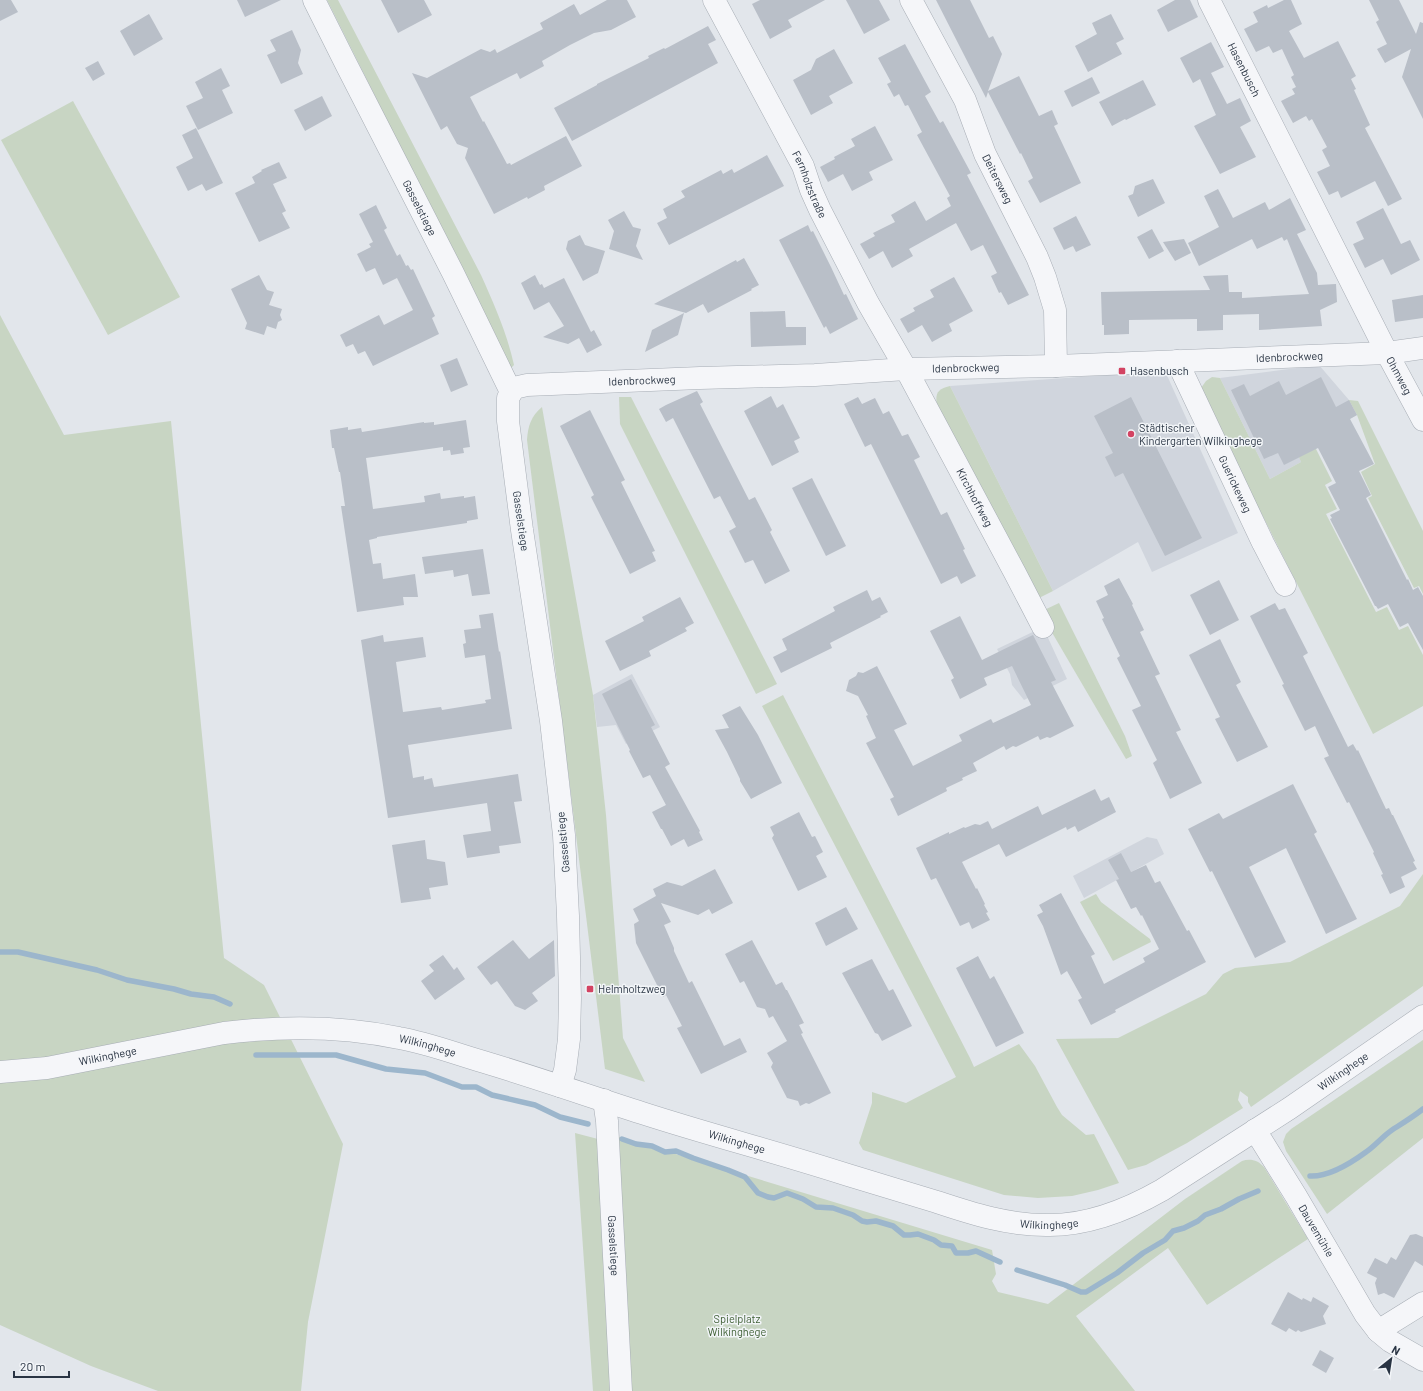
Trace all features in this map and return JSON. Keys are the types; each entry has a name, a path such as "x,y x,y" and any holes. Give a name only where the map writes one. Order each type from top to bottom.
{"street":[{"name":"Gasselstiege","path":"314,0 453,273 511,392 508,398 508,421 522,530 551,721 564,834 570,998 569,1039 565,1070 560,1086"},
{"name":"Fernholzstraße","path":"714,0 803,166 820,210 868,303 906,369"},
{"name":"Deitersweg","path":"911,0 965,100 985,154 1037,257 1045,277 1055,310 1056,366"},
{"name":"Hasenbusch","path":"1209,0 1372,319 1387,352"},
{"name":"Idenbrockweg","path":"511,392 514,388 527,385 815,376 906,369 1056,366 1387,352 1423,348"},
{"name":"Ohmweg","path":"1387,352 1423,420"},
{"name":"Guerickeweg","path":"1177,361 1263,543 1285,585"},
{"name":"Kirchhoffweg","path":"906,369 1043,627"},
{"name":"Wilkinghege","path":"0,1072 47,1068 224,1033 283,1028 329,1029 360,1032 401,1038 560,1086 670,1122 838,1171 983,1217 1015,1223 1049,1225 1074,1223 1097,1218 1127,1208 1162,1190 1290,1108 1423,1016"},
{"name":"Gasselstiege","path":"604,1100 607,1121 621,1391"},
{"name":"Dauvemühle","path":"1255,1130 1296,1196 1365,1314 1378,1331 1390,1341 1423,1360"},
{"path":"1378,1331 1423,1303"}],"shaded area":[{"path":"1319,365 1349,400 1357,415 1296,447 1301,462 1270,479 1220,378"},
{"path":"1165,371 1238,533 1152,572 1138,542 1053,591 950,386"},
{"path":"1043,627 1067,679 1024,700 1012,685 1010,674 997,649"},
{"path":"632,674 660,727 626,744 616,725 597,727 593,695"},
{"path":"1147,837 1157,839 1164,854 1084,898 1073,876"}],"green space":[{"path":"327,0 338,0 481,275 504,330 514,365 512,367 508,367"},
{"path":"73,101 180,297 108,335 1,140"},
{"path":"0,315 64,435 171,421 224,958 264,985 343,1144 308,1322 301,1391 158,1391 91,1366 0,1325"},
{"path":"1212,377 1220,378 1270,479 1301,462 1295,447 1311,439 1332,481 1325,485 1337,509 1326,514 1376,612 1387,607 1399,630 1408,626 1423,655 1423,706 1373,734 1202,396 1201,388 1206,381"},
{"path":"950,386 1053,591 1035,600 937,405 936,398 938,392"},
{"path":"619,397 631,397 777,684 756,694 620,424"},
{"path":"1349,400 1358,401 1423,531 1423,594 1419,586 1414,588 1368,498 1372,496 1361,472 1375,464 1357,415"},
{"path":"542,407 593,695 606,815 623,1038 645,1082 605,1069 527,440 531,422 535,414"},
{"path":"1059,603 1125,736 1132,756 1126,759 1040,612"},
{"path":"783,695 974,1067 1019,1044 1035,1066 1062,1115 1086,1135 1094,1134 1119,1183 1072,1196 1038,1198 1004,1195 863,1150 859,1143 872,1103 872,1092 906,1103 956,1077 762,706"},
{"path":"1423,874 1423,986 1251,1107 1248,1102 1248,1097 1240,1091 1238,1100 1243,1108 1187,1143 1146,1165 1128,1170 1056,1039 1118,1038 1206,994 1223,974 1235,968 1290,962 1400,906"},
{"path":"1096,894 1101,902 1150,939 1151,942 1113,961 1080,902"},
{"path":"1423,1040 1423,1138 1327,1214 1286,1151 1283,1142 1286,1134 1291,1129"},
{"name":"Spielplatz Wilkinghege","path":"575,1133 617,1144 616,1136 992,1250 996,1274 992,1281 998,1292 1048,1304 1185,1199 1245,1160 1257,1161 1264,1167 1308,1239 1207,1305 1168,1248 1076,1316 1135,1391 593,1391"}],"building":[{"path":"0,0 11,0 18,12 0,21"},
{"path":"237,0 281,0 245,17"},
{"path":"381,0 424,0 432,15 398,33"},
{"path":"607,0 627,0 636,17 611,30 594,33 570,45 542,61 544,66 520,79 517,73 470,97 507,164 510,163 511,165 566,136 582,166 544,186 545,190 528,199 527,197 494,214 465,158 468,148 457,144 447,126 441,130 412,73 427,78 481,49 490,52 495,49 497,53 543,29 540,23 574,4 580,15"},
{"path":"760,0 825,0 788,20 792,27 770,39 752,4"},
{"path":"846,0 879,0 890,20 864,34"},
{"path":"936,0 970,0 989,38 993,36 1002,54 988,91 1019,76 1039,116 1052,110 1058,124 1054,126 1081,183 1040,203 1028,181 1033,178 1021,153 1020,154 988,92 986,98"},
{"path":"1175,0 1190,0 1198,17 1168,32 1157,10"},
{"path":"1284,0 1291,0 1302,24 1289,31 1304,58 1338,41 1356,76 1351,79 1356,89 1354,90 1370,125 1365,128 1402,199 1388,206 1375,181 1341,198 1338,191 1329,195 1317,172 1330,166 1322,150 1327,147 1312,119 1309,121 1306,116 1293,123 1281,101 1295,94 1292,89 1296,87 1291,77 1294,75 1282,49 1273,53 1269,46 1256,52 1244,29 1258,22 1253,12 1267,5 1268,8"},
{"path":"1369,0 1399,0 1416,34 1420,22 1423,23 1423,119 1402,77 1411,49 1385,63 1377,49 1387,44 1376,22 1379,20"},
{"path":"149,14 163,39 134,56 120,31"},
{"path":"1111,14 1124,39 1116,43 1122,54 1088,72 1075,46 1097,34 1092,23"},
{"path":"708,26 716,40 708,44 718,63 572,141 554,108 597,84 649,58 648,56 664,48 665,49"},
{"path":"292,30 301,50 298,63 303,74 281,84 267,55 276,51 270,40"},
{"path":"1211,42 1224,67 1211,73 1227,104 1240,98 1251,121 1240,127 1256,157 1220,174 1194,126 1216,115 1200,79 1193,83 1180,58"},
{"path":"905,44 931,92 925,96 940,123 943,121 971,173 967,175 1029,295 1008,305 1001,292 999,293 991,276 997,273 983,245 971,251 956,223 909,249 913,256 892,268 883,251 869,259 860,244 875,236 873,233 895,222 891,215 915,201 926,221 951,206 947,198 950,196 917,135 922,132 908,105 905,106 899,94 894,97 887,84 891,82 878,58"},
{"path":"834,49 853,83 829,96 833,103 811,115 793,80 811,70 816,59"},
{"path":"98,61 105,74 93,81 85,68"},
{"path":"221,68 230,86 222,90 233,113 198,130 186,106 203,98 195,82"},
{"path":"1092,77 1100,93 1072,107 1064,91"},
{"path":"1143,80 1156,105 1112,126 1099,102"},
{"path":"322,96 332,116 305,131 294,110"},
{"path":"875,126 893,160 869,172 873,180 852,191 843,174 828,182 820,167 835,159 834,157 855,146 851,139"},
{"path":"196,128 223,183 206,191 202,184 188,191 176,167 193,158 182,135"},
{"path":"767,155 784,186 669,245 657,223 667,218 663,209 685,197 681,191 721,170 723,174 732,169 734,173"},
{"path":"279,162 287,178 273,184 286,211 282,213 290,228 259,242 235,193 255,183 252,177 262,171 261,170"},
{"path":"1153,179 1165,203 1138,217 1128,196 1133,194 1135,186"},
{"path":"1218,189 1233,218 1265,202 1269,210 1290,198 1306,230 1297,234 1317,273 1318,285 1336,284 1337,302 1320,310 1322,326 1259,330 1259,314 1223,315 1223,330 1197,331 1197,319 1129,320 1129,334 1104,335 1104,325 1102,325 1101,292 1210,290 1203,276 1228,275 1229,292 1242,292 1242,298 1309,294 1287,239 1284,241 1282,237 1257,249 1252,239 1199,266 1188,243 1219,227 1204,196"},
{"path":"376,205 387,228 384,230 397,256 400,254 406,266 408,265 411,270 413,269 435,316 432,318 439,334 373,366 365,351 358,354 353,344 346,347 340,335 379,315 384,325 413,310 397,278 383,285 375,268 366,272 357,254 371,247 369,244 373,242 359,214"},
{"path":"1383,208 1401,244 1410,240 1420,260 1391,275 1383,259 1365,268 1353,244 1364,239 1356,222"},
{"path":"624,211 633,227 641,229 636,246 643,260 609,249 614,231 608,220"},
{"path":"1076,216 1091,245 1076,252 1073,246 1064,250 1053,228"},
{"path":"808,225 811,232 813,231 844,295 846,294 858,319 830,334 826,326 824,328 779,240"},
{"path":"1152,229 1164,251 1149,259 1137,237"},
{"path":"580,235 585,245 605,251 598,273 583,281 566,249 568,241"},
{"path":"1184,239 1191,253 1175,261 1163,242"},
{"path":"744,258 759,285 708,313 703,304 686,313 654,304 736,260 737,262"},
{"path":"259,275 267,290 274,292 269,305 282,309 280,315 282,320 278,322 276,329 267,326 264,335 245,329 247,323 231,289"},
{"path":"535,275 540,285 542,284 544,288 564,278 591,332 594,330 602,345 587,353 579,338 568,344 543,337 564,326 549,302 534,310 521,283"},
{"path":"954,277 973,311 949,324 952,331 932,342 922,325 908,333 900,319 915,311 913,308 934,297 930,290"},
{"path":"1423,295 1423,318 1395,322 1392,300"},
{"path":"785,311 786,327 806,327 806,345 751,347 750,312"},
{"path":"684,313 678,335 645,352 652,330"},
{"path":"457,358 468,385 451,392 440,365"},
{"path":"1321,377 1336,407 1349,400 1357,415 1350,419 1374,464 1359,471 1371,495 1366,498 1407,580 1408,579 1413,590 1418,587 1423,596 1423,650 1408,623 1400,627 1388,604 1378,609 1375,606 1330,519 1332,518 1330,515 1340,510 1328,487 1336,483 1318,448 1284,465 1278,453 1264,459 1231,390 1244,384 1250,396 1279,381 1286,395"},
{"path":"697,391 703,402 700,404 749,500 755,497 772,530 770,532 790,571 765,584 753,560 745,563 729,531 736,527 720,496 714,499 673,418 666,422 659,409"},
{"path":"771,396 777,408 783,404 800,438 794,441 799,452 772,466 744,411"},
{"path":"858,397 862,404 875,398 883,414 889,411 902,436 908,434 920,457 914,460 941,515 947,512 976,576 961,584 957,576 941,584 871,444 865,447 844,404"},
{"path":"1131,397 1202,538 1165,556 1123,473 1115,477 1105,457 1113,453 1094,416"},
{"path":"590,410 625,480 621,482 655,551 652,552 656,561 630,574 591,497 594,495 560,426"},
{"path":"466,420 470,447 463,448 464,453 451,455 450,450 443,451 443,447 366,458 373,509 425,502 424,496 440,493 441,499 475,496 478,519 467,521 467,523 377,537 369,540 373,564 381,563 383,579 415,574 418,597 403,597 404,605 357,612 341,506 345,506 340,472 334,448 332,448 330,430 348,427 348,430 361,428 362,432 424,422 434,422 434,425"},
{"path":"812,478 846,546 826,556 792,488"},
{"path":"483,549 490,594 472,596 468,574 454,577 453,570 425,574 422,557"},
{"path":"1119,578 1133,604 1132,605 1144,630 1140,632 1160,674 1155,676 1181,730 1176,732 1202,783 1170,799 1153,763 1157,760 1132,710 1141,706 1117,658 1120,656 1102,619 1104,618 1096,601 1108,595 1104,586"},
{"path":"1219,580 1239,620 1210,635 1190,595"},
{"path":"867,590 872,601 880,597 888,612 830,643 832,648 781,673 773,657 787,650 782,639 835,611 833,607"},
{"path":"680,597 694,623 685,628 687,631 649,651 651,656 620,671 605,641 644,621 642,617"},
{"path":"1275,603 1279,610 1285,608 1308,653 1303,656 1348,747 1353,744 1357,751 1358,750 1386,809 1389,808 1393,815 1415,861 1413,862 1417,869 1401,877 1405,887 1390,894 1381,875 1383,874 1373,853 1374,852 1349,802 1347,803 1324,758 1329,756 1315,726 1305,731 1282,685 1284,684 1250,616"},
{"path":"493,613 512,729 408,745 413,778 424,776 424,780 432,778 434,787 518,774 522,801 514,802 521,843 499,846 500,853 467,858 463,835 491,831 487,803 388,818 361,640 383,635 384,642 423,637 426,657 396,662 403,712 441,707 442,710 486,703 485,700 491,699 485,655 465,658 463,644 466,643 464,630 481,628 479,615"},
{"path":"960,616 982,660 1033,635 1056,680 1051,682 1074,726 1050,738 1047,737 1040,740 1038,736 1016,747 1013,746 1006,750 1004,746 973,763 977,771 946,788 947,791 898,816 890,799 894,797 866,743 876,738 866,716 868,715 858,696 846,691 849,680 856,676 858,672 863,673 877,666 907,724 894,730 913,766 962,741 959,735 991,719 993,723 1031,705 1012,666 984,678 987,685 960,699 951,680 954,678 930,631"},
{"path":"1220,639 1241,682 1236,685 1268,747 1237,762 1215,719 1220,717 1189,655"},
{"path":"631,679 655,725 651,727 670,764 665,767 700,831 699,832 703,840 688,847 684,839 671,846 661,829 652,812 666,805 650,775 643,778 602,694"},
{"path":"740,706 758,735 782,783 751,799 740,781 715,730 729,728 722,715"},
{"path":"1293,784 1317,832 1314,834 1357,919 1326,934 1286,848 1249,867 1286,942 1255,958 1212,871 1210,872 1188,829 1219,813 1223,819"},
{"path":"1095,789 1101,801 1109,797 1116,812 1078,832 1075,826 1067,830 1066,827 1006,857 999,844 962,862 985,904 984,905 988,912 986,913 990,920 972,929 969,922 960,926 936,878 931,880 916,848 949,832 949,834 975,824 980,825 988,821 992,829 1038,806 1042,815"},
{"path":"799,812 812,837 815,836 823,852 816,856 827,877 798,891 772,838 774,835 770,827"},
{"path":"425,840 427,859 445,862 448,885 429,888 431,899 401,903 392,845"},
{"path":"1121,853 1131,872 1146,865 1155,883 1160,881 1187,931 1189,930 1206,962 1115,1010 1116,1012 1091,1025 1078,1000 1082,998 1067,971 1061,975 1043,926 1037,915 1043,912 1039,905 1061,893 1095,954 1091,956 1104,984 1145,962 1143,958 1159,949 1142,915 1141,916 1136,907 1131,909 1116,880 1119,879 1108,860"},
{"path":"715,869 733,903 712,914 709,909 698,915 661,903 671,922 664,925 674,951 689,983 692,981 724,1046 740,1038 747,1052 701,1074 677,1028 682,1026 666,995 663,997 636,943 634,924 639,921 633,909 656,896 653,889 667,882 682,886"},
{"path":"846,907 858,929 826,946 815,923"},
{"path":"513,940 529,959 554,940 555,976 532,993 538,1001 525,1010 515,1006 497,981 491,985 477,967"},
{"path":"752,940 776,985 782,982 787,990 804,1023 799,1025 803,1033 801,1034 831,1093 809,1104 806,1103 800,1106 798,1101 787,1098 771,1067 773,1063 767,1053 787,1041 773,1016 769,1018 765,1009 757,1007 744,981 740,983 725,954"},
{"path":"443,955 454,970 457,967 465,979 435,1000 421,981 434,971 429,965"},
{"path":"978,956 990,979 994,976 1024,1033 996,1047 956,968"},
{"path":"872,959 889,991 893,989 912,1026 882,1041 878,1034 875,1033 842,973"},
{"path":"1416,1234 1423,1237 1423,1266 1415,1261 1394,1298 1384,1293 1378,1295 1375,1283 1377,1278 1367,1273 1375,1258 1387,1264 1391,1257 1396,1260 1410,1235"},
{"path":"1288,1292 1302,1300 1303,1298 1311,1302 1313,1297 1329,1306 1323,1316 1326,1324 1301,1332 1298,1330 1296,1332 1289,1328 1286,1332 1271,1324"},
{"path":"1320,1350 1334,1358 1326,1373 1312,1365"}],"waterway":[{"path":"0,952 18,952 97,970 127,980 174,989 191,994 214,997 230,1004"},
{"path":"256,1055 336,1055 386,1069 425,1073 462,1087 476,1087 492,1095 535,1105 560,1117 588,1124"},
{"path":"1310,1176 1317,1176 1332,1172 1347,1165 1369,1150 1389,1132 1423,1109"},
{"path":"622,1139 636,1144 652,1146 665,1152 676,1151 728,1170 745,1177 758,1193 768,1197 774,1198 787,1193 803,1199 816,1207 833,1208 853,1215 862,1221 876,1221 893,1226 904,1235 918,1234 934,1240 941,1245 952,1246 956,1253 976,1251 1000,1262"},
{"path":"1017,1270 1065,1285 1081,1292 1086,1292 1117,1273 1143,1253 1165,1240 1173,1231 1184,1228 1198,1221 1205,1215 1258,1191"}],"place":[{"name":"Hasenbusch","path":"1122,371"},
{"name":"Städtischer Kindergarten Wilkinghege","path":"1131,434"},
{"name":"Helmholtzweg","path":"590,989"}]}
